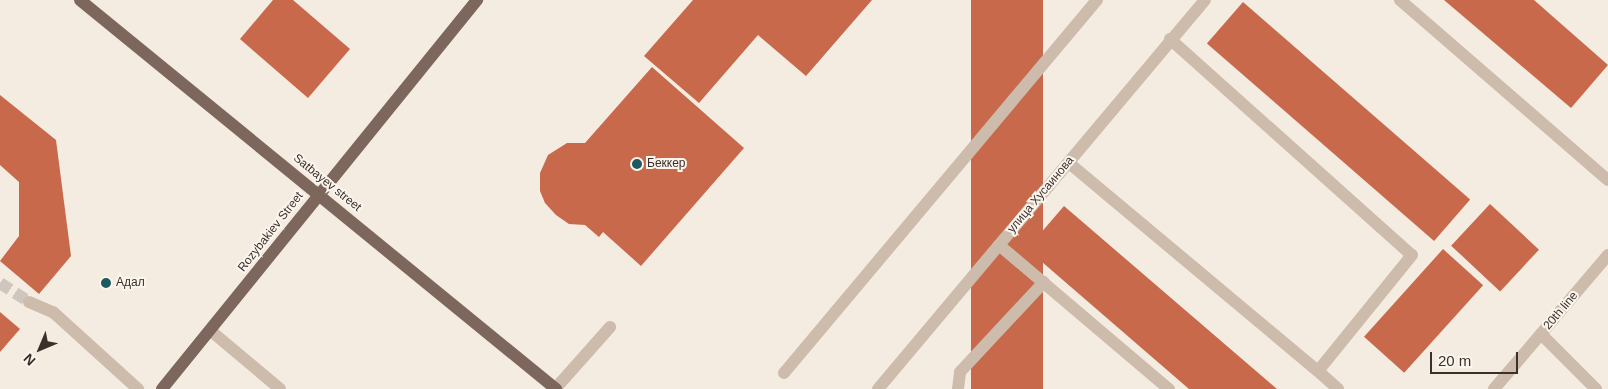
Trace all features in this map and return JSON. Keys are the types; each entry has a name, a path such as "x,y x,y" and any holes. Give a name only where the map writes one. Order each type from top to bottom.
{"main road":[{"name":"Satbayev street","path":"80,0 556,389"},
{"name":"Rozybakiev Street","path":"162,389 211,331 318,194 477,0"}],"street":[{"path":"784,373 1097,0"},
{"name":"улица Хусаинова","path":"878,389 1170,39 1205,0"},
{"path":"1400,0 1608,180"},
{"path":"1170,39 1412,255 1318,371"},
{"path":"1069,162 1338,389"},
{"path":"999,245 1169,389"},
{"name":"20th line","path":"1494,389 1608,255"},
{"path":"958,389 960,372 1044,282"},
{"path":"29,302 53,312 138,389"},
{"path":"556,389 610,327"},
{"path":"211,331 280,389"},
{"path":"1541,334 1596,389"}],"building":[{"path":"273,0 293,0 350,49 308,98 240,39"},
{"path":"693,0 872,0 806,76 758,35 699,103 644,56"},
{"path":"971,0 1043,0 1043,389 971,389"},
{"path":"1444,0 1534,0 1608,65 1571,108"},
{"path":"1243,2 1470,199 1434,241 1207,44"},
{"name":"Беккер","path":"652,67 744,148 641,266 603,232 599,237 585,225 569,224 556,215 545,203 540,191 540,173 548,155 567,143 585,143"},
{"path":"0,95 56,140 71,256 39,294 0,261 19,236 19,182 0,165"},
{"path":"1490,204 1539,250 1500,291 1451,246"},
{"path":"1064,206 1277,389 1189,389 1027,249"},
{"path":"1443,249 1483,285 1404,373 1364,337"},
{"path":"0,312 20,329 0,352"}],"tunnel":[{"path":"0,283 29,302"}],"place":[{"name":"Беккер","path":"637,164"},
{"name":"Адал","path":"106,283"}]}
